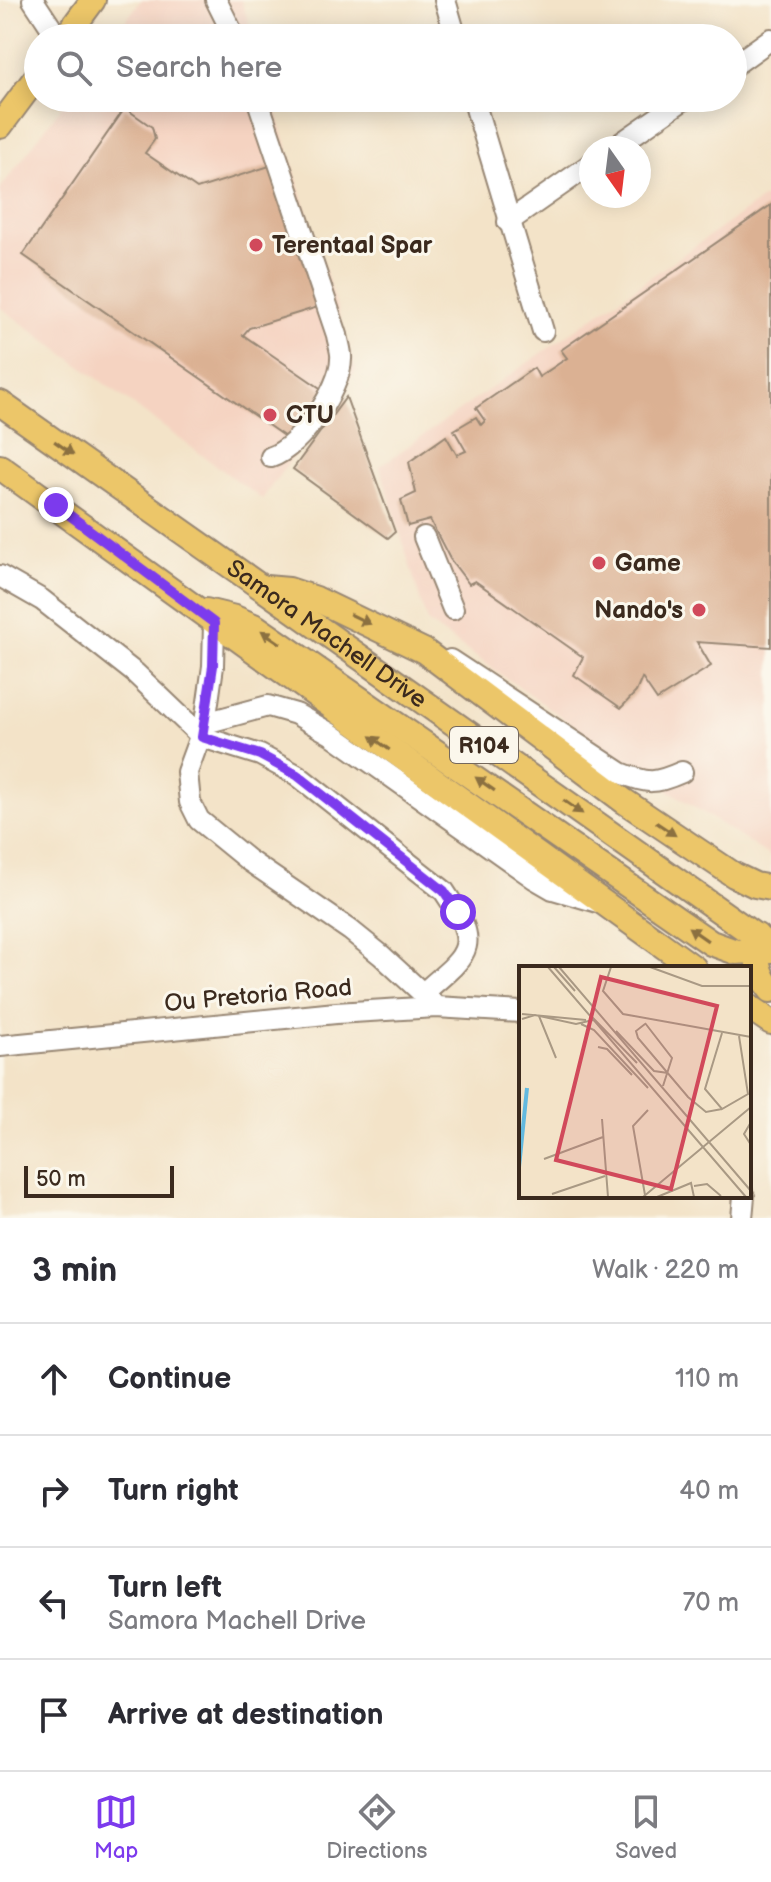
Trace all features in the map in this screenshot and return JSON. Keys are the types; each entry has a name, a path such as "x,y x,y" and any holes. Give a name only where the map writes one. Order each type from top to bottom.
{"main road":[{"path":"75,24 93,0"},
{"path":"0,126 24,94"},
{"name":"Samora Machell Drive","path":"0,403 765,942"},
{"name":"R104","path":"0,467 691,966"},
{"path":"0,476 56,505"},
{"path":"260,587 289,590 316,599 424,651 624,801 734,875 755,885 771,888"},
{"path":"205,616 235,618 256,627 711,943 736,952 765,942 760,976 771,990"},
{"path":"751,1008 771,1022"}],"street":[{"path":"33,0 49,24"},
{"path":"216,0 228,24"},
{"path":"445,0 452,24"},
{"path":"747,56 771,39"},
{"path":"262,112 337,335 341,360 334,390 294,444 282,454 271,457"},
{"path":"477,112 543,331"},
{"path":"631,136 666,112"},
{"path":"508,222 579,172"},
{"path":"424,537 453,609"},
{"path":"0,576 42,600 203,730 297,775 444,891 458,912 468,937 460,962 430,1000 350,930 248,860 199,820 190,802 187,772 203,730 213,666 205,616"},
{"path":"424,651 449,659 471,671 621,773 645,783 661,781 682,772"},
{"path":"203,730 268,706 296,714 331,734 534,878 553,889 602,903"},
{"name":"Ou Pretoria Road","path":"0,1046 336,1013 430,1000 519,1012"},
{"path":"742,1218 744,1198"}],"shaded area":[{"path":"141,0 241,0 249,24 123,24"},
{"path":"58,112 276,112 356,370 262,499 0,307 0,189"},
{"path":"771,193 771,857 618,757 427,622 380,466"}],"building":[{"path":"122,112 131,112 152,127 155,139 145,153 197,189 276,164 321,306 249,328 243,335 323,390 288,439 23,255"},
{"path":"771,205 771,647 697,642 711,666 657,700 642,678 636,692 621,708 574,675 583,657 475,581 469,584 450,559 430,520 408,526 401,500 416,493 409,462 446,436 457,455 466,451 454,430 476,417 481,425 485,421 476,408 534,368 539,377 567,358 561,350"},
{"path":"346,397 395,532 388,538 293,469"}],"place":[{"name":"Terentaal Spar","path":"256,245"},
{"name":"CTU","path":"270,415"},
{"name":"Game","path":"599,563"},
{"name":"Nando's","path":"699,610"}],"route":[{"path":"56,505 214,623 213,666 202,737 260,755 297,775 444,891 458,912"}]}
